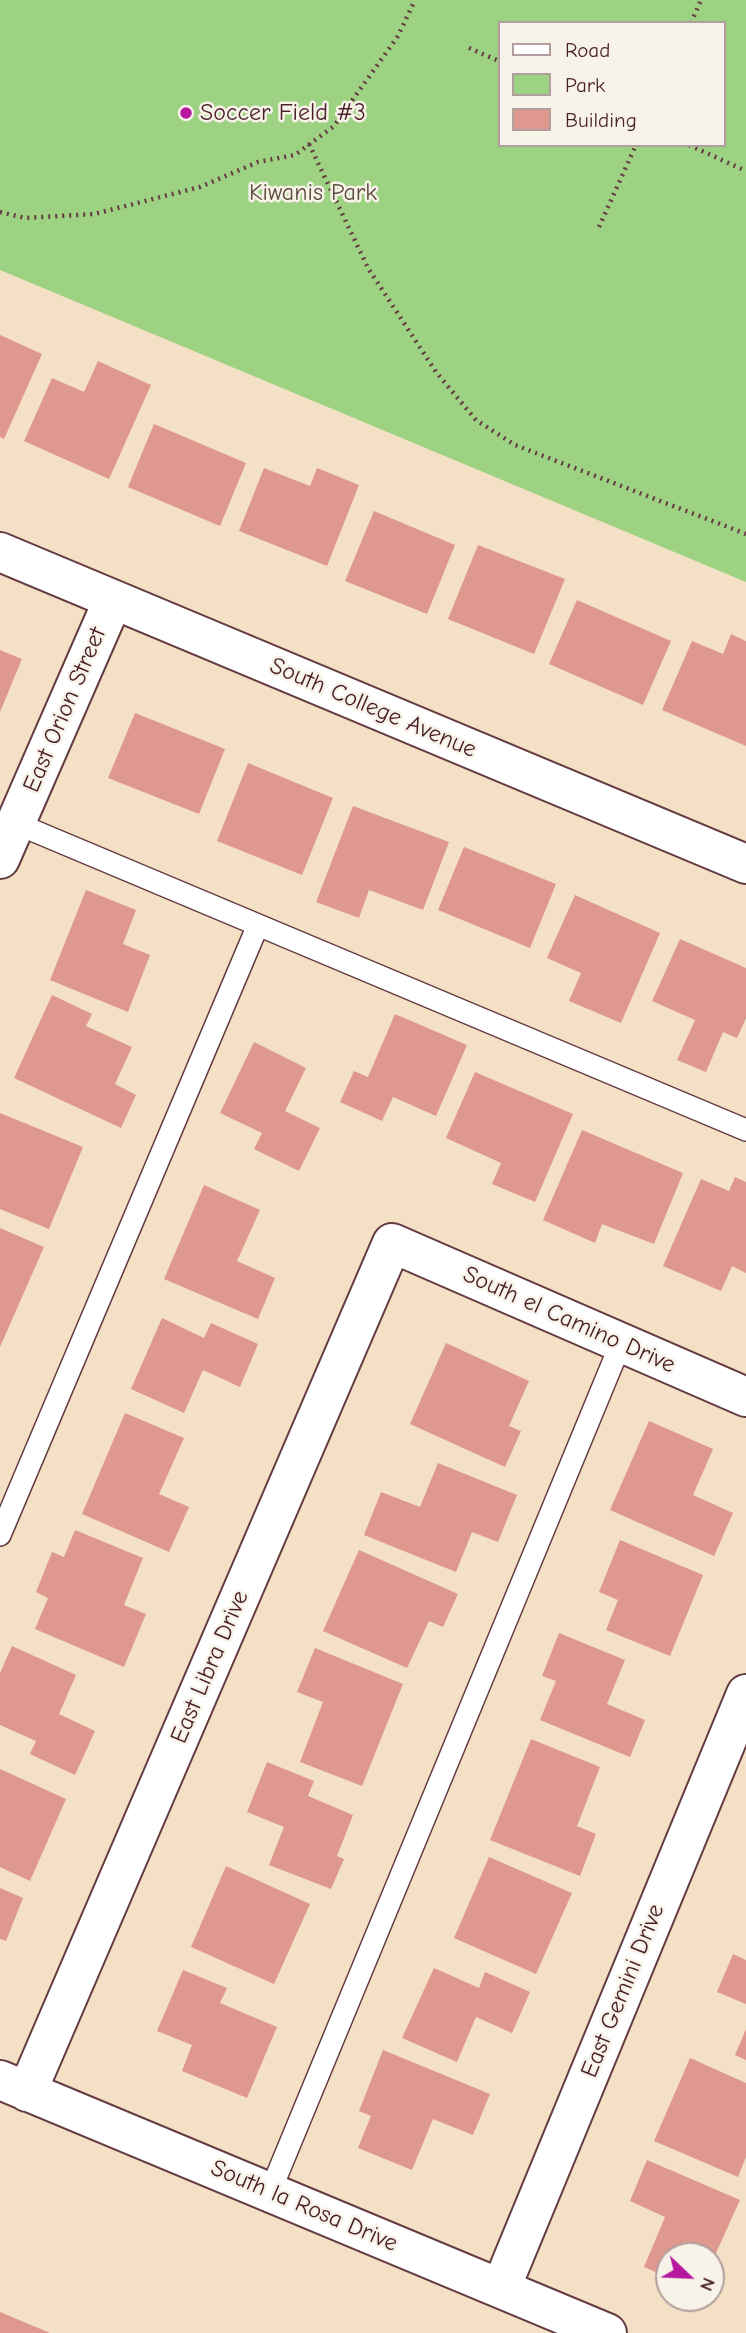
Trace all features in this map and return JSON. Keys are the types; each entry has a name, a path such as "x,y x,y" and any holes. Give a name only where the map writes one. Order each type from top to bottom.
{"street":[{"name":"South College Avenue","path":"0,552 746,864"},
{"name":"East Orion Street","path":"0,859 8,820 113,600"},
{"name":"South el Camino Drive","path":"392,1243 746,1397"},
{"name":"East Libra Drive","path":"14,2086 392,1243"},
{"name":"East Gemini Drive","path":"501,2288 746,1694"},
{"name":"South la Rosa Drive","path":"14,2086 607,2333"}],"lane":[{"path":"8,820 746,1130"},
{"path":"0,1535 258,925"},
{"path":"270,2192 621,1343"}],"path":[{"path":"0,212 25,218 94,214 200,187 258,162 295,155 334,126 398,36 415,0"},
{"path":"692,21 701,0"},
{"path":"470,48 498,61"},
{"path":"309,144 368,268 436,372 476,420 515,445 746,534"},
{"path":"599,228 635,147"},
{"path":"693,147 746,171"}],"green space":[{"name":"Kiwanis Park","path":"0,0 746,0 746,582 0,270"}],"building":[{"path":"0,335 42,354 4,439 0,437"},
{"path":"98,361 151,385 109,479 24,441 52,378 84,392"},
{"path":"154,424 246,463 220,526 128,487"},
{"path":"264,468 310,486 317,468 359,485 327,566 239,531"},
{"path":"374,511 455,545 427,614 345,581"},
{"path":"478,545 565,579 534,654 448,619"},
{"path":"577,600 671,641 643,705 549,664"},
{"path":"731,634 746,641 746,746 662,710 692,641 723,654"},
{"path":"0,650 22,659 0,712"},
{"path":"135,713 225,749 199,814 108,778"},
{"path":"248,763 333,798 302,875 217,841"},
{"path":"353,806 449,842 423,910 369,890 359,918 316,902"},
{"path":"464,847 556,884 530,948 438,910"},
{"path":"86,890 136,910 123,944 150,955 128,1012 50,980"},
{"path":"575,895 660,933 621,1023 569,1001 581,973 547,958"},
{"path":"680,939 746,968 746,1018 737,1038 723,1032 706,1072 677,1060 695,1020 652,1001"},
{"path":"52,995 92,1014 86,1026 132,1047 115,1084 136,1095 121,1128 14,1078"},
{"path":"395,1014 467,1045 436,1116 393,1097 382,1121 340,1102 354,1071 368,1077"},
{"path":"254,1042 306,1068 285,1111 320,1128 299,1171 254,1149 262,1133 220,1113"},
{"path":"475,1072 573,1114 535,1202 492,1184 501,1163 446,1138"},
{"path":"0,1113 83,1147 49,1229 0,1209"},
{"path":"582,1130 683,1173 654,1244 602,1224 595,1243 543,1220"},
{"path":"735,1177 746,1182 746,1273 732,1266 721,1291 663,1266 701,1179 729,1191"},
{"path":"204,1185 260,1210 237,1261 275,1278 258,1319 164,1279"},
{"path":"0,1228 44,1247 0,1347"},
{"path":"162,1318 204,1338 211,1323 258,1344 240,1387 203,1370 184,1413 131,1389"},
{"path":"446,1343 529,1381 509,1426 521,1431 505,1467 410,1424"},
{"path":"125,1413 184,1438 159,1494 189,1507 169,1552 82,1514"},
{"path":"649,1421 713,1449 693,1495 733,1513 714,1556 610,1510"},
{"path":"438,1463 517,1495 498,1542 472,1532 456,1572 364,1535 381,1492 420,1507"},
{"path":"75,1530 143,1558 124,1605 146,1614 124,1667 35,1629 48,1598 36,1592 52,1552 64,1557"},
{"path":"620,1540 703,1575 670,1656 606,1630 618,1600 599,1592"},
{"path":"359,1550 458,1594 443,1627 429,1621 407,1668 323,1631"},
{"path":"559,1633 625,1660 607,1704 645,1720 630,1757 540,1720 556,1681 542,1676"},
{"path":"12,1646 76,1675 59,1714 95,1731 75,1775 30,1754 36,1741 0,1725 0,1673"},
{"path":"315,1648 403,1684 362,1786 300,1762 323,1702 297,1692"},
{"path":"531,1739 600,1767 577,1826 596,1834 580,1876 490,1840"},
{"path":"267,1762 314,1781 308,1796 353,1815 337,1856 344,1859 331,1889 269,1865 284,1827 247,1812"},
{"path":"0,1769 66,1799 30,1881 0,1867"},
{"path":"489,1857 572,1893 536,1974 454,1938"},
{"path":"226,1866 310,1904 274,1984 191,1947"},
{"path":"0,1888 23,1898 6,1941 0,1939"},
{"path":"733,1954 746,1960 746,2004 717,1992"},
{"path":"434,1968 479,1988 485,1972 530,1992 512,2033 476,2017 457,2062 402,2038"},
{"path":"183,1970 227,1988 220,2003 277,2027 247,2098 182,2071 192,2045 157,2031"},
{"path":"746,2029 746,2060 735,2055"},
{"path":"383,2050 490,2094 473,2135 433,2119 412,2170 358,2148 371,2116 359,2111"},
{"path":"690,2058 746,2083 746,2157 738,2177 654,2141"},
{"path":"647,2160 740,2200 721,2242 655,2242 655,2272 644,2267 665,2217 630,2201"},
{"path":"0,2312 50,2333 0,2333"}],"place":[{"name":"Soccer Field #3","path":"186,113"}]}
